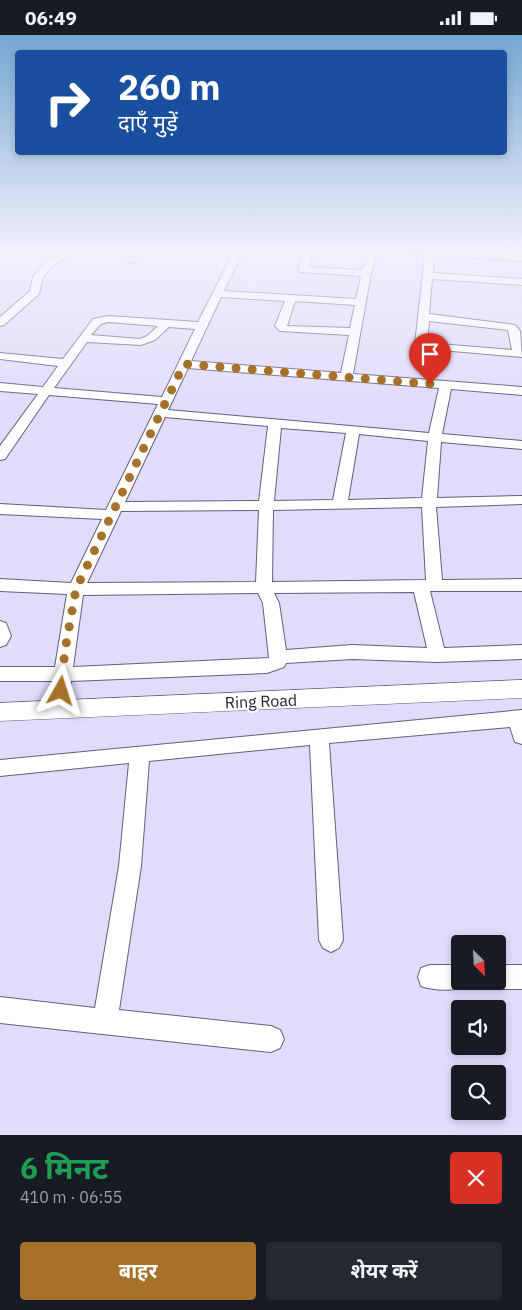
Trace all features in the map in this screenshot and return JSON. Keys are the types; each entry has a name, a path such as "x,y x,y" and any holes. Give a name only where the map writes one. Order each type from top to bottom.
{"street":[{"path":"0,323 23,302"},
{"path":"58,709 65,650 76,589 214,302"},
{"path":"290,302 281,328 287,330 355,333"},
{"path":"346,377 360,302"},
{"path":"424,317 511,327 515,331 520,353 426,348 421,344 425,302"},
{"path":"2,450 94,323 102,319 203,326"},
{"path":"83,338 141,342 151,338 166,324"},
{"path":"0,356 65,363"},
{"path":"184,364 522,391"},
{"path":"437,655 427,586 429,504 435,437 446,385"},
{"path":"0,387 46,391 275,423 522,445"},
{"path":"0,675 267,666 278,662 271,603 264,588 266,505 275,423"},
{"path":"340,503 353,430"},
{"path":"0,509 114,511 340,503 429,504 522,500"},
{"path":"0,585 76,589 522,585"},
{"path":"0,627 2,635 0,641"},
{"path":"278,657 352,652 437,655 522,652"},
{"name":"Ring Road","path":"0,712 522,689"},
{"path":"0,768 319,736 520,724"},
{"path":"319,736 331,940"},
{"path":"105,1021 130,866 140,755"},
{"path":"430,977 451,977"},
{"path":"506,977 522,977"},
{"path":"0,1010 271,1039"}],"route":[{"path":"61,691 65,650 76,589 184,364 430,384"}]}
